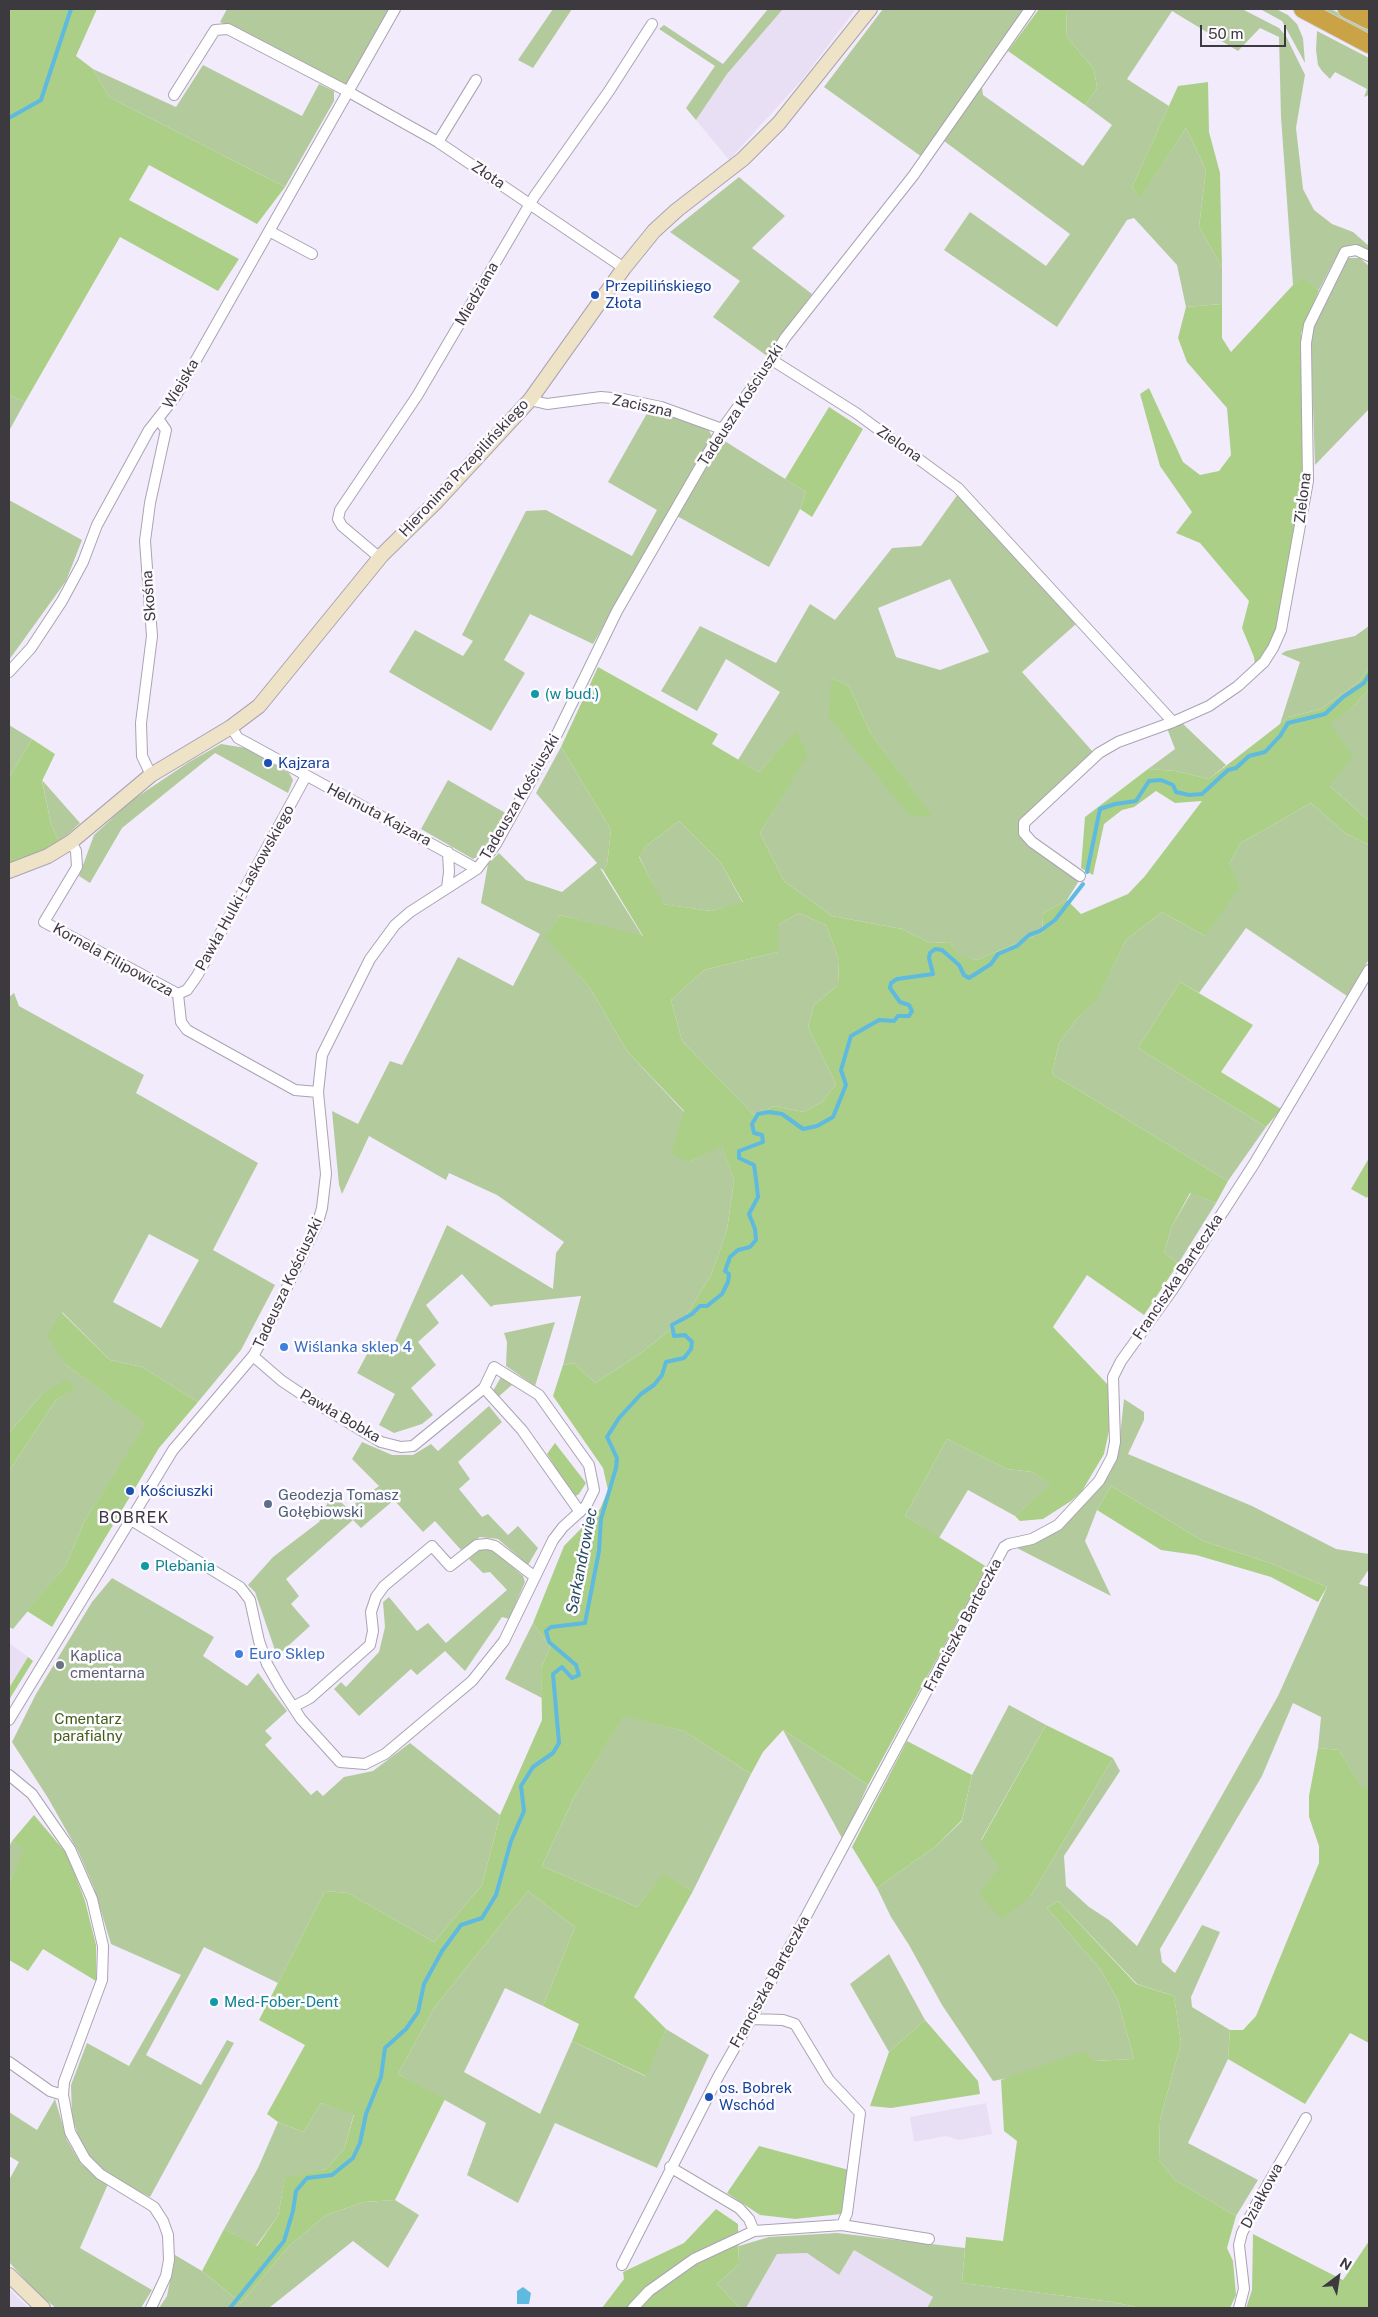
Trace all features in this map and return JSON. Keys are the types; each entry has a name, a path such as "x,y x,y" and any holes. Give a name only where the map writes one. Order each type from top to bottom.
{"highway":[{"path":"1302,9 1369,44"},
{"path":"1347,9 1369,20"}],"street":[{"name":"Wiejska","path":"9,672 31,648 62,601 83,562 97,525 149,430 159,420 175,397 395,9"},
{"name":"Hieronima Przepilińskiego","path":"9,871 48,856 71,842 151,775 231,727 259,706 380,558 530,400 624,268 665,220 743,159 779,123 870,9"},
{"name":"Tadeusza Kościuszki","path":"9,1720 162,1468 185,1434 253,1356 318,1222 322,1208 326,1174 318,1092 322,1055 370,959 395,925 410,912 477,869 496,844 529,786 618,611 722,429 772,360 784,338 913,176 1030,9"},
{"name":"Miedziana","path":"380,558 342,526 338,519 340,510 417,396 531,203 609,91 652,24"},
{"path":"174,95 215,30 228,29 347,91"},
{"path":"438,142 476,80"},
{"name":"Złota","path":"347,91 438,142 531,203 624,268"},
{"path":"269,231 312,254"},
{"name":"Zielona","path":"1080,876 1032,842 1024,834 1024,822 1099,753 1118,742 1173,722 1209,706 1238,686 1264,662 1281,630 1308,481 1306,343 1309,325 1345,252 1356,250 1369,256"},
{"name":"Zielona","path":"772,360 856,414 958,488 1173,722"},
{"name":"Zaciszna","path":"530,400 547,404 600,397 623,399 661,407 722,429"},
{"name":"Skośna","path":"151,775 142,756 141,731 152,636 145,541 150,503 166,430 159,420"},
{"name":"Helmuta Kajzara","path":"231,727 238,738 477,869"},
{"name":"Pawła Hulki-Laskowskiego","path":"178,994 187,990 197,976 306,776"},
{"name":"Kornela Filipowicza","path":"71,842 76,851 77,866 44,922 178,994 181,1022 187,1030 295,1090 318,1092"},
{"path":"447,888 449,872 448,852"},
{"name":"Franciszka Barteczka","path":"622,2265 670,2167 1004,1548 1009,1544 1032,1539 1058,1525 1098,1481 1112,1457 1115,1442 1113,1377 1121,1361 1173,1289 1254,1164 1369,970"},
{"name":"Pawła Bobka","path":"253,1356 282,1381 306,1397 381,1442 401,1447 413,1446 484,1388 494,1367 539,1395 589,1465 594,1490 586,1506 580,1512"},
{"path":"131,1520 240,1586 250,1600 259,1641 267,1664 301,1719 340,1762 365,1764 385,1754 472,1681 504,1641 553,1540 563,1527 580,1512 522,1430 484,1388"},
{"path":"293,1706 310,1698 370,1645 373,1631 371,1612 376,1597 384,1586 432,1546 450,1566 477,1545 487,1544 495,1546 535,1577"},
{"path":"9,1775 32,1794 77,1862 92,1899 103,1946 102,1980 64,2082 63,2095 70,2132 85,2159 100,2174 114,2184 154,2207 163,2221 168,2235 169,2260 166,2276 151,2308"},
{"path":"751,2020 783,2020 795,2024 829,2080 860,2113 846,2213 842,2225"},
{"path":"9,2062 50,2091 63,2095"},
{"name":"Działkowa","path":"1239,2308 1244,2289 1239,2245 1242,2233 1306,2118"},
{"path":"670,2167 739,2208 750,2220 754,2231"},
{"path":"633,2308 649,2291 694,2260 754,2231 842,2225 929,2239"},
{"path":"9,2275 43,2308"}],"shaded area":[{"path":"783,9 856,9 801,81 729,160 696,120 727,74"},
{"path":"9,1643 28,1657 9,1688"},
{"path":"986,2103 992,2134 959,2140 946,2136 914,2142 910,2117"},
{"path":"854,2250 933,2297 927,2308 746,2308 777,2254 807,2253 839,2275"},
{"path":"9,2288 16,2296 29,2308 9,2308"}],"green space":[{"path":"9,9 97,9 76,56 93,69 109,97 285,187 257,224 149,165 129,200 239,259 218,291 120,237 25,402 9,395"},
{"path":"227,9 390,9 347,85 220,22"},
{"path":"553,9 572,9 533,68 518,60"},
{"path":"768,9 783,9 727,74 696,120 686,108 715,66 659,29 664,25 723,64"},
{"path":"883,9 1025,9 922,157 824,87"},
{"path":"1039,9 1067,9 1066,36 1094,69 1097,88 1085,105 1008,51"},
{"path":"1067,9 1242,9 1279,28 1286,36 1305,75 1296,128 1303,189 1314,210 1332,224 1353,232 1369,246 1369,254 1361,246 1346,246 1335,259 1319,290 1302,279 1293,285 1281,117 1279,37 1260,28 1238,51 1172,11 1127,79 1169,106 1132,187 1140,197 1186,128 1206,170 1199,227 1222,267 1222,304 1186,307 1177,265 1134,218 1127,220 1057,327 944,250 970,212 1046,266 1070,234 944,141 982,87 983,95 1083,166 1112,125 1085,105 1097,88 1094,69 1066,36"},
{"path":"1260,9 1276,9 1288,15 1297,24 1303,38 1305,63 1282,21"},
{"path":"1320,9 1331,9 1364,26 1369,29 1369,35"},
{"path":"1317,31 1369,58 1369,95 1364,97 1367,89 1335,72 1330,79 1322,71 1318,65 1316,50"},
{"path":"203,65 302,116 319,84 334,91 334,101 285,187 109,97 93,69 176,107"},
{"path":"1208,82 1209,132 1220,173 1222,267 1199,227 1206,170 1186,128 1140,198 1132,187 1178,86"},
{"path":"739,177 785,216 752,248 812,294 767,356 713,317 740,281 670,232"},
{"path":"1348,258 1360,258 1369,266 1369,409 1315,465 1311,345 1313,323 1336,274"},
{"path":"1302,278 1319,290 1301,333 1304,482 1277,628 1267,650 1255,666 1254,657 1242,628 1249,601 1200,543 1176,533 1192,512 1160,466 1140,394 1149,388 1183,462 1200,475 1219,471 1231,455 1227,408 1187,362 1178,338 1186,307 1222,304 1222,338 1231,352 1293,285"},
{"path":"9,395 25,402 9,431"},
{"path":"829,407 863,429 812,517 800,509 806,492 785,479"},
{"path":"650,408 707,427 713,438 593,644 530,614 504,660 525,673 491,731 389,672 415,630 463,656 473,641 462,635 526,511 546,510 632,556 657,510 608,482"},
{"path":"723,440 806,492 800,509 769,567 677,516"},
{"path":"958,494 1076,624 1022,672 1093,752 1024,816 1018,831 1024,840 1080,879 1067,900 1042,914 1043,932 977,960 960,958 950,942 930,943 902,929 832,916 784,881 760,833 807,755 796,732 759,772 738,760 780,692 726,659 697,711 661,691 700,626 776,663 810,604 835,620 892,548 921,546","holes":["950,579 989,652 940,670 896,657 878,608","832,678 849,686 870,732 931,816 910,816"]},
{"path":"9,500 82,540 66,581 9,660"},
{"path":"1369,626 1369,667 1359,682 1321,709 1289,717 1280,724 1300,662 1281,654 1286,651 1355,636"},
{"path":"598,667 718,734 712,744 759,772 796,731 808,755 760,833 784,881 832,916 902,929 930,943 950,942 960,957 977,960 1043,932 1042,914 1067,900 1081,914 1128,894 1145,876 1202,801 1175,803 1156,791 1134,807 1122,810 1104,824 1093,875 1081,868 1085,817 1148,769 1176,771 1209,779 1289,717 1321,709 1359,682 1369,667 1369,689 1354,706 1330,724 1353,756 1330,786 1369,821 1369,845 1345,833 1311,803 1241,843 1229,864 1240,886 1205,936 1162,912 1126,940 1098,998 1076,1020 1059,1043 1052,1074 1228,1181 1216,1203 1190,1193 1172,1226 1164,1252 1178,1264 1144,1315 1087,1275 1053,1327 1110,1387 1110,1426 1104,1454 1082,1491 1071,1501 1043,1519 1020,1521 1015,1516 1050,1485 1033,1472 1007,1469 947,1439 905,1516 987,1567 868,1785 783,1730 763,1752 751,1774 684,1731 624,1716 575,1795 542,1866 637,1907 663,1874 693,1891 634,1997 666,2029 646,2076 572,2041 579,2024 543,2006 575,1927 528,1891 434,2008 398,2074 445,2099 395,2200 364,2202 326,2215 289,2246 241,2303 202,2271 224,2229 257,2246 278,2216 285,2178 326,2169 344,2149 354,2115 321,2103 304,2132 278,2122 267,2114 305,2045 259,2020 325,1891 348,1893 434,1942 482,1885 500,1815 542,1720 541,1669 550,1647 533,1623 564,1546 600,1509 608,1490 603,1468 553,1396 563,1365 574,1363 595,1383 637,1356 684,1319 711,1275 727,1230 734,1180 722,1146 689,1162 671,1154 684,1111 627,1051 590,988 545,937 560,915 643,936 603,870 607,865 611,830 561,747","holes":["679,821 721,863 743,902 711,911 663,904 639,857 645,847","799,913 826,925 839,960 838,985 814,1005 808,1027 836,1084 822,1102 804,1112 773,1106 757,1118 682,1041 671,1000 704,970 778,952 778,925"]},
{"path":"832,678 849,686 870,732 932,816 910,816 828,716"},
{"path":"1369,689 1369,821 1330,786 1329,723 1354,706"},
{"path":"1182,723 1226,765 1209,779 1176,771 1148,769 1175,749 1167,728"},
{"path":"9,725 32,739 9,778"},
{"path":"32,739 55,754 42,781 51,824 59,842 44,852 9,867 9,778"},
{"path":"221,744 246,748 289,773 293,780 288,793 215,753 122,828 90,883 79,876 94,835 131,801 189,762"},
{"path":"561,747 611,830 607,865 603,870 600,868 643,937 560,915 546,937 590,988 627,1051 684,1112 689,1162 722,1145 734,1180 727,1230 711,1275 684,1319 637,1356 595,1383 574,1363 563,1365 581,1296 494,1305 491,1307 462,1274 426,1305 439,1323 418,1342 436,1365 411,1388 433,1415 422,1424 394,1433 379,1425 395,1394 357,1373 374,1341 392,1348 447,1225 553,1289 556,1253 564,1242 497,1195 449,1173 446,1180 369,1136 342,1194 339,1185 332,1111 358,1124 390,1061 402,1065 458,957 513,986 540,934 481,903 488,864 499,853 526,880 562,892 597,863 536,793"},
{"path":"42,780 80,823 59,842 51,824"},
{"path":"448,780 509,815 484,853 473,859 421,829"},
{"path":"1311,803 1345,833 1369,845 1369,959 1347,996 1246,928 1199,993 1180,982 1138,1048 1266,1127 1228,1181 1052,1074 1059,1043 1076,1020 1098,997 1126,940 1162,912 1205,936 1229,864 1241,843"},
{"path":"679,821 721,863 743,903 711,911 662,904 639,856 645,847"},
{"path":"799,913 826,925 839,960 838,985 814,1005 808,1027 836,1084 822,1102 804,1112 773,1106 757,1118 682,1041 671,1000 704,970 778,952 778,925"},
{"path":"1180,982 1253,1025 1221,1072 1281,1109 1266,1127 1138,1048"},
{"path":"14,993 19,1006 144,1075 136,1093 258,1163 213,1250 275,1285 241,1350 198,1402 142,1367 110,1360 62,1312 66,1365 147,1423 84,1522 66,1565 13,1629 9,1627 9,1471 56,1400 74,1389 41,1395 9,1433 9,997","holes":["149,1234 199,1260 161,1328 113,1302"]},
{"path":"1369,1158 1369,1194 1367,1198 1351,1189"},
{"path":"1191,1193 1216,1203 1178,1264 1164,1252 1172,1226"},
{"path":"61,1312 110,1360 142,1367 198,1402 159,1448 52,1627 27,1611 66,1565 84,1522 146,1423 66,1365 47,1336"},
{"path":"555,1322 535,1386 506,1366 507,1342 504,1333"},
{"path":"501,1377 513,1384 497,1398 493,1391"},
{"path":"67,1379 75,1389 56,1400 9,1471 9,1433 41,1395"},
{"path":"1124,1399 1144,1412 1144,1420 1128,1454 1252,1506 1336,1549 1369,1554 1369,1569 1359,1584 1369,1587 1369,1788 1362,1789 1339,1750 1318,1748 1321,1717 1293,1703 1262,1776 1160,1949 1162,1962 1175,1973 1202,1925 1220,1932 1191,1997 1192,2007 1230,2030 1228,2059 1188,2143 1258,2180 1236,2216 1175,2180 1159,2160 1160,2120 1181,2043 1174,1996 1137,1984 1058,1901 1047,1908 1101,1970 1118,2001 1134,2059 1094,2061 993,2081 942,2005 909,1945 891,1917 877,1888 936,1846 962,1821 972,1775 1009,1705 1046,1725 981,1840 1031,1896 1113,1758 1120,1771 1064,1856 1066,1886 1089,1907 1109,1920 1137,1946 1278,1696 1327,1587 1267,1562 1203,1541 1111,1486 1097,1510 1085,1541 1111,1596 1011,1545 1064,1517 1089,1500 1118,1455"},
{"path":"489,1406 502,1422 458,1462 470,1479 459,1489 482,1517 488,1514 508,1535 518,1526 538,1548 528,1565 498,1539 480,1537 461,1550 435,1521 423,1532 394,1500 361,1528 353,1520 286,1579 299,1596 291,1604 310,1626 277,1656 255,1592 248,1585 273,1557 319,1522 332,1493 348,1509 379,1486 352,1459 362,1442 392,1455 413,1455 431,1444 438,1451"},
{"path":"947,1439 1007,1469 1033,1472 1051,1485 1015,1516 968,1490 939,1538 905,1516"},
{"path":"555,1443 586,1483 579,1494 574,1497 547,1454"},
{"path":"1111,1486 1203,1541 1267,1562 1327,1587 1318,1602 1271,1577 1196,1555 1161,1550 1097,1510"},
{"path":"481,1548 490,1548 523,1576 525,1582 509,1619 502,1617 465,1671 445,1651 417,1675 411,1669 359,1716 334,1689 341,1682 346,1687 379,1652 385,1627 383,1602 389,1597 417,1631 428,1623 446,1643 507,1590 490,1572 483,1573 469,1559"},
{"name":"Cmentarz parafialny","path":"112,1578 214,1637 203,1656 247,1686 258,1673 287,1711 265,1731 272,1738 265,1745 311,1795 317,1790 323,1796 344,1777 373,1771 410,1743 500,1815 482,1885 434,1942 348,1893 325,1891 278,1983 204,1947 146,2055 201,2085 227,2040 234,2043 150,2197 126,2185 96,2166 80,2141 72,2117 71,2085 87,2043 129,2066 181,1975 111,1944 94,1888 78,1851 48,1798 12,1742 36,1694 92,1602"},
{"path":"533,1623 550,1647 541,1669 542,1698 505,1679"},
{"path":"28,1657 33,1661 9,1700 9,1688"},
{"path":"624,1715 684,1731 751,1774 693,1891 663,1875 637,1907 542,1866 575,1795"},
{"path":"1046,1725 1113,1758 1031,1896 1002,1919 979,1894 999,1868 981,1841"},
{"path":"783,1730 868,1785 843,1840"},
{"path":"907,1741 972,1775 962,1820 936,1846 877,1888 852,1847"},
{"path":"1318,1748 1339,1750 1362,1788 1369,1788 1369,2043 1350,2033 1305,2104 1228,2059 1230,2030 1243,2030 1256,2016 1319,1863 1319,1846 1309,1817 1309,1796"},
{"path":"34,1815 67,1854 85,1901 96,1945 96,1981 43,1949 28,1971 9,1960 9,1883 24,1850 12,1841"},
{"path":"12,1841 25,1850 9,1883 9,1847"},
{"path":"528,1891 575,1927 543,2006 505,1988 464,2072 540,2114 572,2041 645,2076 666,2029 709,2055 657,2168 555,2123 518,2203 467,2175 486,2123 398,2074 434,2008"},
{"path":"1058,1901 1136,1984 1174,1996 1181,2043 1160,2120 1159,2160 1175,2180 1236,2216 1227,2248 1233,2261 1236,2295 1230,2308 1140,2308 1113,2302 962,2283 966,2237 1003,2241 1017,2141 1004,2131 1001,2080 1084,2051 1094,2061 1134,2059 1118,2001 1101,1970 1047,1908"},
{"path":"889,1954 925,2020 889,2052 850,1984"},
{"path":"925,2020 978,2081 980,2094 891,2108 870,2106 889,2052"},
{"path":"55,2099 67,2140 81,2164 108,2184 80,2248 152,2290 141,2308 56,2308 38,2294 9,2262 9,2180 19,2162 9,2156 9,2112 37,2130"},
{"path":"321,2103 354,2114 344,2149 326,2169 285,2179 278,2216 256,2246 224,2229 258,2168 278,2122 304,2132"},
{"path":"759,2146 849,2170 841,2214 795,2219 760,2215 727,2193"},
{"path":"395,2200 419,2215 388,2268 353,2241 269,2308 159,2308 167,2296 175,2255 202,2271 241,2303 289,2246 326,2215 364,2202"},
{"path":"716,2209 738,2224 739,2264 717,2284 740,2308 602,2308 624,2279 623,2272 684,2243"},
{"path":"837,2233 965,2248 962,2283 1113,2302 1140,2308 927,2308 933,2297 854,2250 839,2275 807,2253 777,2254 746,2308 740,2308 717,2284 739,2264 739,2246 769,2237"},
{"path":"1253,2234 1343,2280 1369,2241 1369,2308 1246,2308 1252,2290"}],"water":[{"path":"523,2287 531,2293 529,2304 517,2304 517,2291"}],"waterway":[{"path":"9,118 41,100 71,9"},
{"name":"Sarkandrowiec","path":"1087,872 1100,809 1115,804 1136,801 1149,781 1161,780 1173,785 1176,792 1189,795 1202,794 1228,770 1236,768 1249,756 1265,752 1280,736 1288,723 1325,714 1343,697 1364,683 1369,675"},
{"name":"Sarkandrowiec","path":"230,2308 284,2241 293,2211 296,2191 307,2178 332,2175 353,2158 360,2143 366,2114 381,2077 385,2048 406,2029 418,2012 424,1984 442,1951 461,1925 482,1918 496,1895 511,1841 524,1811 521,1786 533,1767 553,1753 559,1743 553,1674 562,1667 572,1678 579,1675 576,1665 549,1642 546,1631 551,1627 585,1623 599,1551 601,1519 616,1468 617,1458 607,1437 619,1418 662,1375 666,1362 684,1358 691,1349 692,1342 685,1335 674,1336 672,1325 692,1314 700,1306 707,1306 722,1294 728,1282 729,1274 725,1271 730,1257 738,1250 750,1247 756,1240 755,1229 749,1214 758,1197 754,1165 739,1158 739,1151 763,1142 762,1135 754,1133 752,1124 758,1114 769,1112 782,1114 803,1129 817,1126 833,1117 846,1085 841,1070 851,1036 879,1020 894,1021 898,1016 909,1016 912,1011 909,1005 900,1002 890,988 891,983 897,979 933,974 929,958 930,953 935,949 942,950 959,965 964,975 969,978 991,964 998,954 1017,946 1029,935 1040,931 1055,920 1083,884"}],"place":[{"name":"Przepilińskiego Złota","path":"595,295"},
{"name":"(w bud.)","path":"535,694"},
{"name":"Kajzara","path":"268,763"},
{"name":"Wiślanka sklep 4","path":"284,1347"},
{"name":"Kościuszki","path":"130,1491"},
{"name":"Geodezja Tomasz Gołębiowski","path":"268,1504"},
{"name":"Plebania","path":"145,1566"},
{"name":"Euro Sklep","path":"239,1654"},
{"name":"Kaplica cmentarna","path":"60,1665"},
{"name":"Med-Fober-Dent","path":"214,2002"},
{"name":"os. Bobrek Wschód","path":"709,2097"}],"district":[{"name":"BOBREK","path":"134,1518"}]}
